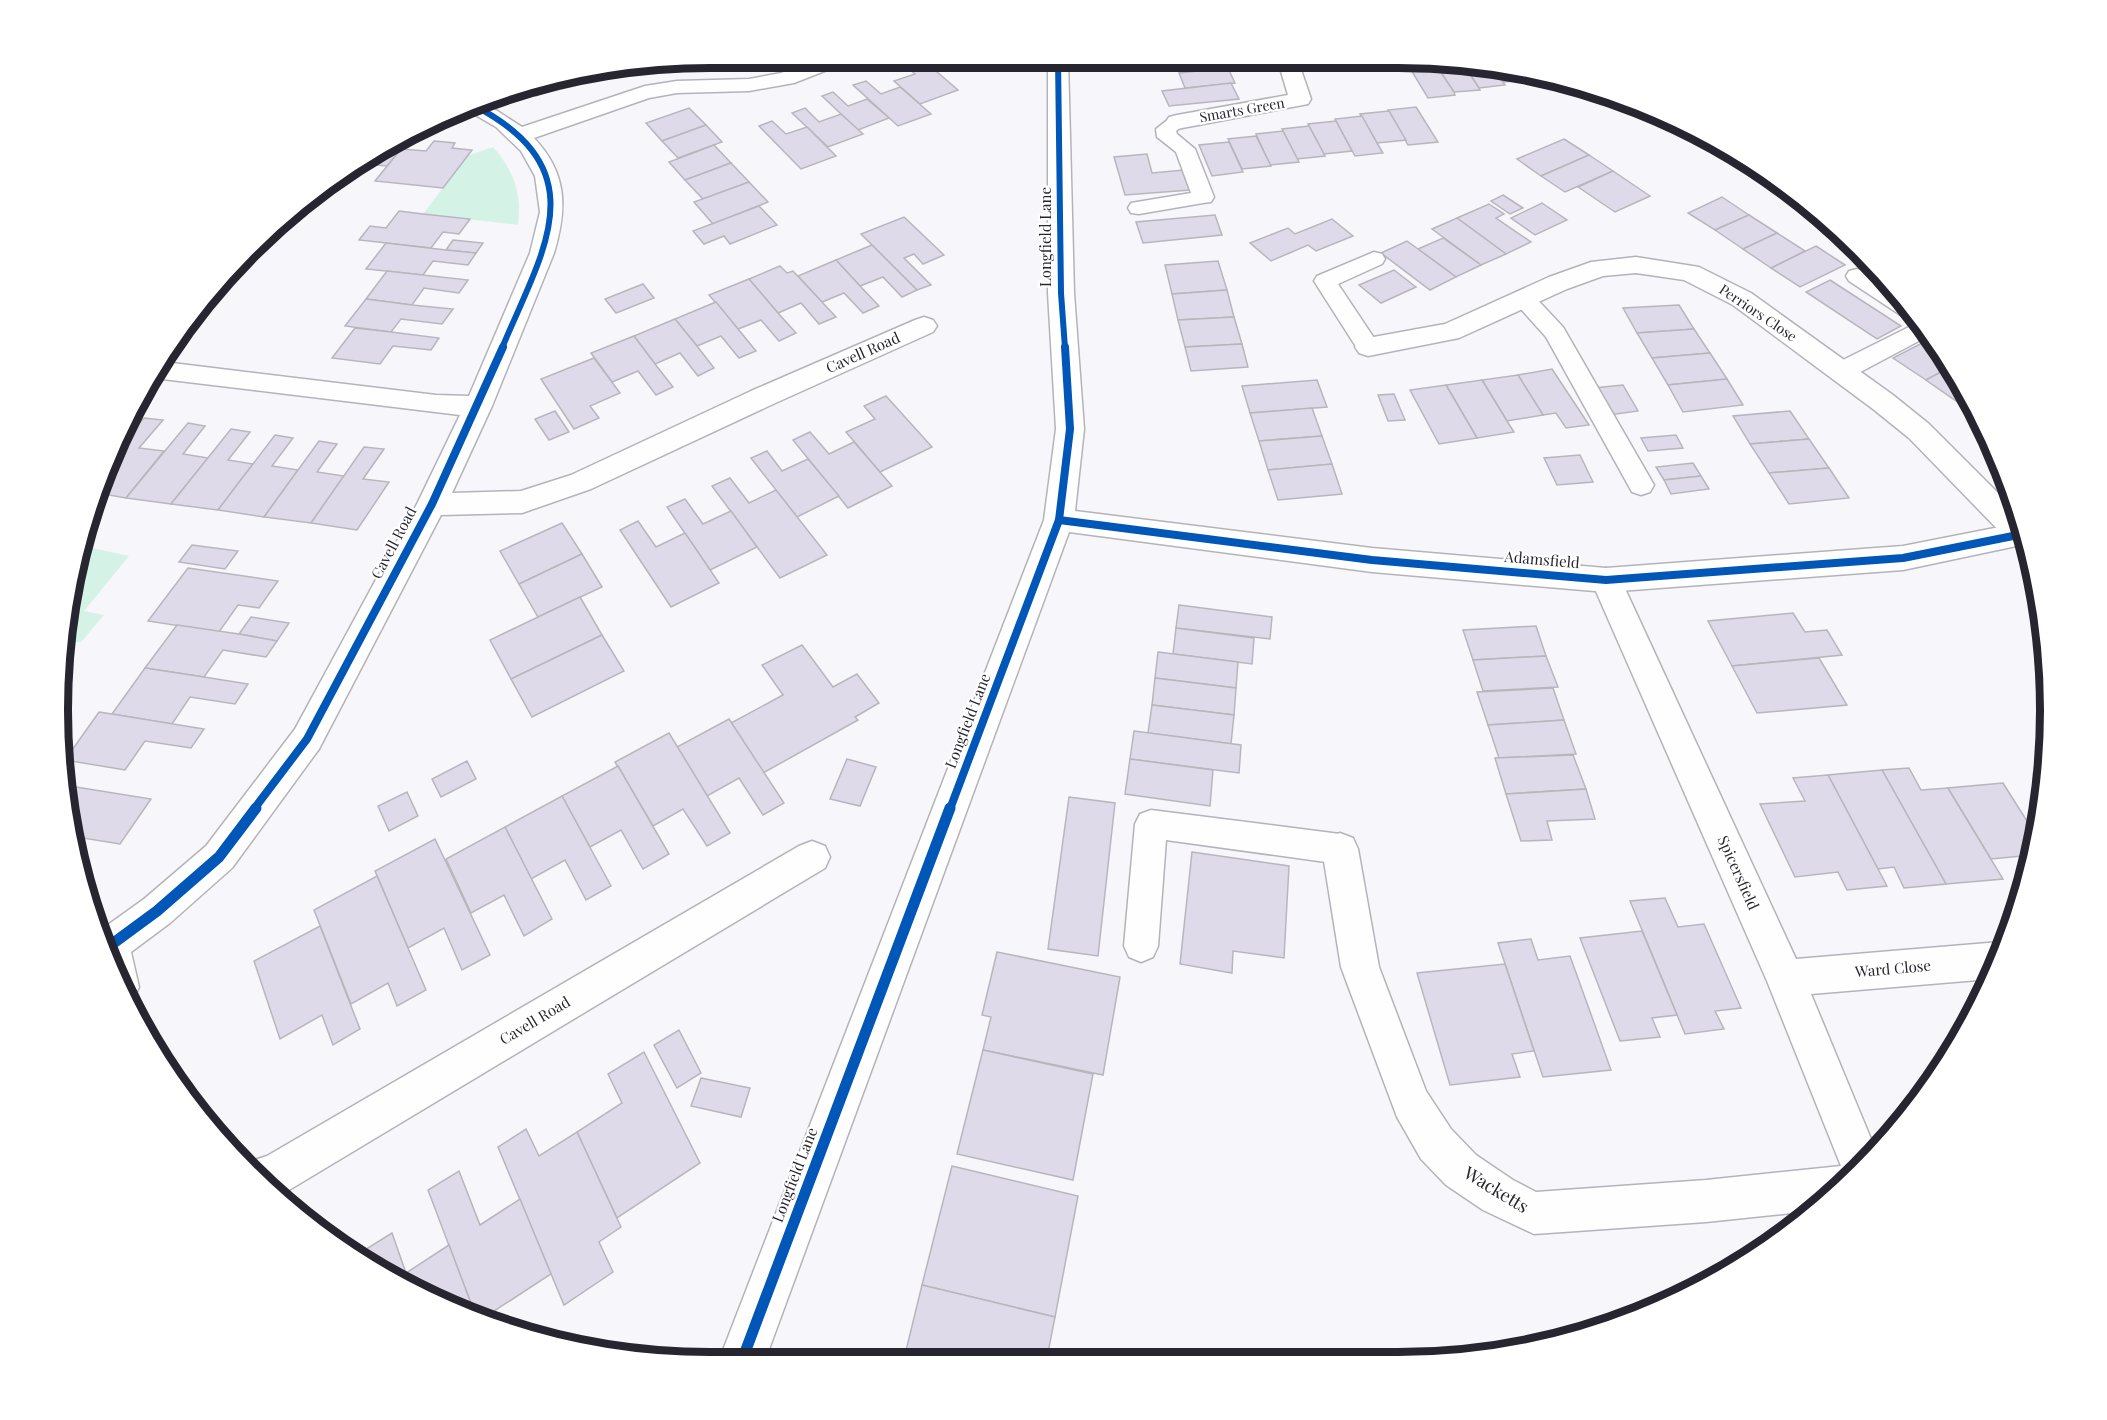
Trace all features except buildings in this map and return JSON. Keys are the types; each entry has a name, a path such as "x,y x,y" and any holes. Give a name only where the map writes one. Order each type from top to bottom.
{"street":[{"path":"521,135 645,92 677,87 749,85 786,78 816,67"},
{"name":"Longfield Lane","path":"745,1352 1059,520 1070,429 1061,293 1058,67"},
{"name":"Smarts Green","path":"1177,122 1300,99 1290,67"},
{"name":"Cavell Road","path":"112,944 157,911 219,857 307,739 432,504 478,406 538,263 550,227 552,209 548,180 538,158 521,135 496,116 482,109"},
{"name":"Perriors Close","path":"1368,347 1450,332 1585,272 1614,265 1646,266 1690,273 1742,299 1842,371 1919,432 2012,524"},
{"name":"Cavell Road","path":"432,504 522,502 581,482 761,398 924,326"},
{"path":"165,371 436,404 478,406"},
{"name":"Adamsfield","path":"1059,520 1372,560 1606,580 1903,558 2015,535"},
{"name":"Spicersfield","path":"1606,580 1785,978 1858,1157"},
{"name":"Wacketts","path":"1340,849 1360,967 1411,1103 1436,1144 1461,1170 1498,1196 1534,1213 1706,1201 1826,1188"},
{"name":"Cavell Road","path":"269,1176 812,857"},
{"name":"Ward Close","path":"1785,978 1989,961"}],"lane":[{"path":"1139,208 1203,197 1185,149 1167,137 1166,129 1177,122"},
{"path":"1368,347 1325,281 1374,259"},
{"path":"1857,276 1889,297"},
{"path":"1524,299 1555,333 1641,485"},
{"path":"1842,371 1916,332"},
{"path":"1141,946 1151,824 1340,849"}],"green space":[{"path":"493,147 515,183 519,203 518,225 423,214 467,156"},
{"path":"88,547 129,556 84,611 104,615 81,642 71,642"}],"cycle path":[{"path":"745,1352 1059,520 1070,429 1061,293 1058,67"},
{"path":"112,944 157,911 219,857 307,739 432,504 478,406 542,253 552,212 551,194 546,176 529,146 503,123 482,110"},
{"path":"1059,520 1372,560 1606,580 1903,558 2015,536"}]}
